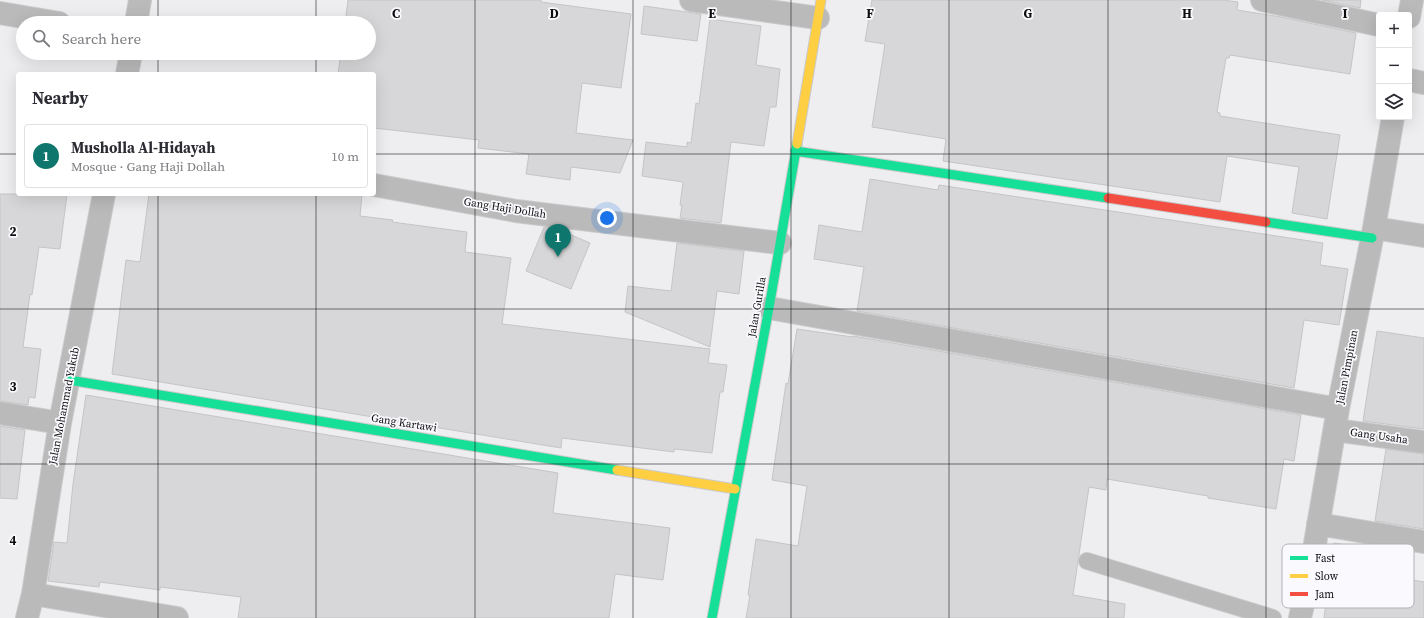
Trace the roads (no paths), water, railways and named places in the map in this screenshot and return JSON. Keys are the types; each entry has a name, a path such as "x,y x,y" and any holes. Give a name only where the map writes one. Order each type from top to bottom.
{"street":[{"path":"137,16 140,0"},
{"path":"691,0 819,9"},
{"path":"1262,0 1376,24"},
{"path":"1410,12 1412,0"},
{"name":"Jalan Gurilla","path":"712,618 769,308 819,9"},
{"path":"0,13 17,16"},
{"path":"127,72 130,60"},
{"path":"1412,81 1424,83"},
{"name":"Jalan Pimpinan","path":"1315,544 1373,233 1392,120"},
{"path":"795,151 1373,233 1424,236"},
{"name":"Gang Haji Dollah","path":"376,185 516,211 780,243"},
{"name":"Jalan Mohammad Yakub","path":"27,618 33,594 60,423 104,196"},
{"name":"Gang Usaha","path":"769,308 1337,419 1424,442"},
{"name":"Gang Kartawi","path":"69,380 735,489"},
{"path":"0,413 60,423"},
{"path":"1318,524 1424,542"},
{"path":"33,594 177,618"},
{"name":"Jalan Pimpinan","path":"1300,618 1302,608"}],"lane":[{"path":"1088,561 1273,618"}],"place":[{"name":"Musholla Al-Hidayah","path":"558,257"}]}
